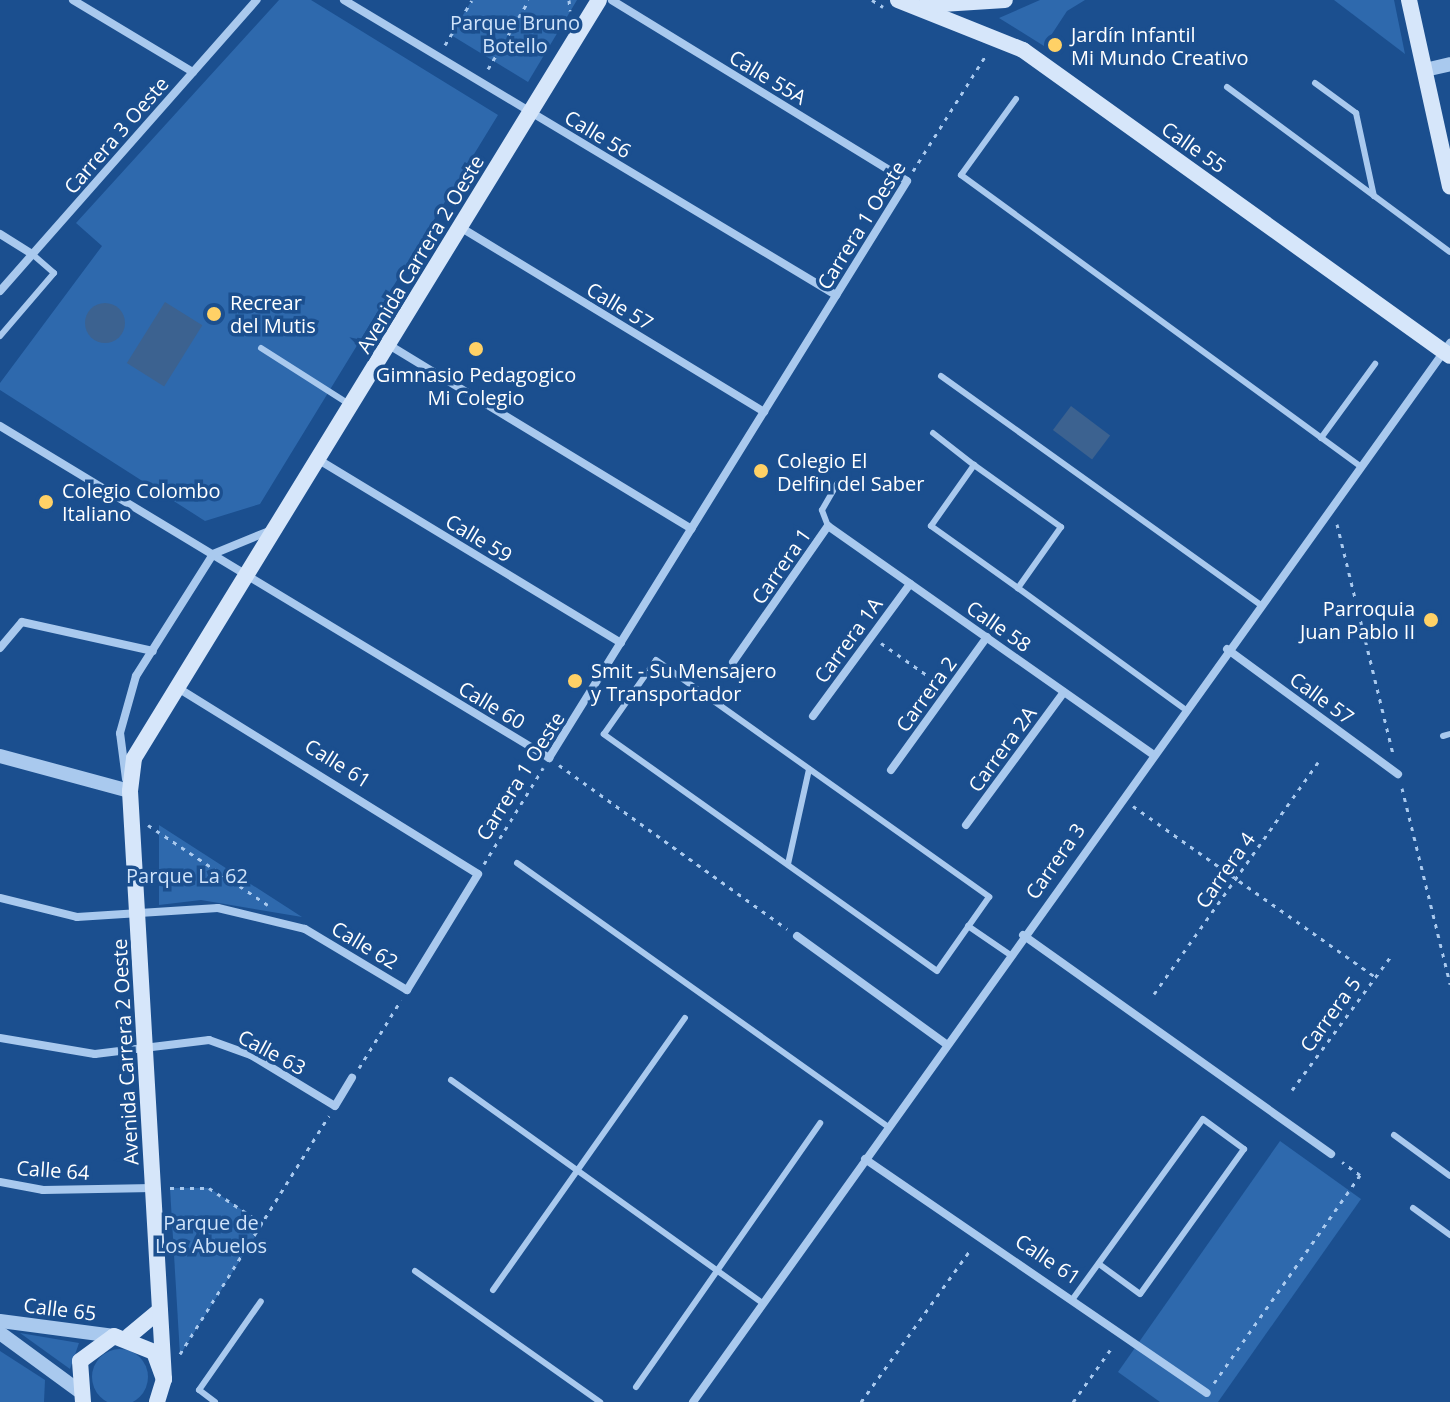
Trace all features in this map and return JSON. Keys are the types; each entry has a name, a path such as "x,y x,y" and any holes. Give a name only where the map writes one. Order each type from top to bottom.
{"main road":[{"name":"Avenida Carrera 2 Oeste","path":"162,1394 160,1310 130,791 134,758 599,0"},
{"path":"904,2 1005,0"},
{"path":"1409,0 1450,187"},
{"name":"Calle 55","path":"904,2 1023,50 1448,350"},
{"path":"80,1396 80,1361 160,1310"},
{"path":"122,1336 154,1352 162,1394"}],"street":[{"path":"73,0 193,72"},
{"name":"Carrera 3 Oeste","path":"0,291 257,0"},
{"name":"Calle 56","path":"344,0 836,295"},
{"name":"Calle 55A","path":"612,0 907,181"},
{"path":"1425,70 1450,64"},
{"name":"Carrera 1 Oeste","path":"549,758 907,181"},
{"name":"Calle 57","path":"460,227 764,412"},
{"path":"0,234 32,254"},
{"path":"389,345 692,529"},
{"name":"Carrera 3","path":"693,1402 1183,708 1448,350"},
{"name":"Calle 60","path":"0,426 549,758"},
{"name":"Calle 59","path":"319,460 621,643"},
{"name":"Calle 58","path":"828,526 1151,753"},
{"name":"Carrera 1","path":"733,662 828,526"},
{"path":"213,554 277,528"},
{"name":"Avenida Carrera 2 Oeste","path":"130,791 120,733 136,676 213,554"},
{"name":"Carrera 1A","path":"813,716 910,584"},
{"path":"0,648 22,622 153,651"},
{"name":"Carrera 2","path":"891,770 987,637"},
{"name":"Calle 57","path":"1227,649 1398,774"},
{"name":"Calle 61","path":"177,687 478,874"},
{"name":"Carrera 2A","path":"966,825 1064,692"},
{"path":"0,756 130,791"},
{"path":"407,990 478,874"},
{"name":"Calle 62","path":"0,898 64,916 209,906 305,929 407,990"},
{"path":"1023,935 1331,1154"},
{"path":"797,936 946,1044"},
{"name":"Calle 63","path":"0,1038 82,1054 182,1040 233,1047 335,1106"},
{"path":"335,1106 352,1078"},
{"name":"Calle 61","path":"865,1159 1207,1393"},
{"name":"Calle 64","path":"0,1182 43,1190 153,1188"},
{"name":"Calle 65","path":"0,1321 122,1336"},
{"name":"Calle 65","path":"0,1333 80,1396"}],"lane":[{"path":"1315,83 1356,113 1374,196"},
{"path":"1227,87 1450,252"},
{"path":"1016,99 961,175 1360,466"},
{"path":"0,336 54,273 32,254"},
{"path":"261,348 352,406"},
{"path":"1321,438 1375,364"},
{"path":"941,376 1260,604"},
{"path":"933,433 1061,527 1018,588"},
{"path":"974,465 931,526 1183,708"},
{"name":"Carrera 1","path":"828,526 822,510 837,484"},
{"path":"656,660 989,897 937,971 788,864 604,734 656,660"},
{"path":"788,864 809,769"},
{"path":"517,863 888,1127"},
{"path":"968,926 1009,954"},
{"path":"493,1290 685,1018"},
{"path":"451,1080 763,1303"},
{"path":"1072,1300 1203,1119 1244,1149 1140,1294 1099,1264"},
{"path":"636,1387 820,1123"},
{"path":"1394,1135 1450,1176"},
{"path":"1413,1208 1450,1235"},
{"path":"415,1271 600,1402"},
{"path":"215,1402 199,1390 261,1301"}],"path":[{"path":"437,58 472,0"},
{"path":"480,83 529,0"},
{"path":"569,0 570,11"},
{"name":"Carrera 1 Oeste","path":"907,181 988,51"},
{"path":"1332,505 1450,984"},
{"path":"871,637 948,690"},
{"path":"549,758 797,936"},
{"name":"Carrera 1 Oeste","path":"478,874 549,758"},
{"name":"Carrera 4","path":"1154,994 1318,762"},
{"path":"1120,797 1375,977"},
{"path":"131,813 280,913"},
{"name":"Carrera 5","path":"1292,1090 1392,955"},
{"path":"352,1078 407,990"},
{"path":"180,1355 335,1106"},
{"path":"1207,1393 1360,1175 1331,1154"},
{"path":"170,1188 209,1188 263,1224"},
{"path":"861,1402 980,1237"},
{"path":"1073,1402 1122,1334"}],"green space":[{"name":"Recrear del Mutis","path":"279,0 311,0 498,115 260,504 205,521 0,390 0,383 102,246 76,223"},
{"name":"Parque Bruno Botello","path":"472,0 577,0 528,82 451,35"},
{"path":"1040,0 1085,0 1067,11 1044,46 999,18"},
{"path":"1334,0 1394,0 1405,54"},
{"name":"Parque La 62","path":"159,825 302,917 201,900 159,905"},
{"path":"1280,1141 1361,1199 1218,1402 1160,1402 1118,1372"},
{"name":"Parque de Los Abuelos","path":"170,1188 209,1188 263,1224 180,1355"},
{"path":"20,1333 79,1343 70,1369"},
{"path":"120,1349 140,1357 148,1377 140,1397 120,1405 100,1397 92,1377 100,1357"},
{"path":"0,1351 45,1380 44,1402 0,1402"}],"shaded area":[{"path":"165,302 202,325 164,386 127,363"},
{"path":"105,303 119,309 125,323 119,337 105,343 91,337 85,323 91,309"},
{"path":"1071,406 1110,435 1092,459 1053,430"}],"place":[{"name":"Jardín Infantil Mi Mundo Creativo","path":"1055,45"},
{"name":"Recrear del Mutis","path":"214,314"},
{"name":"Gimnasio Pedagogico Mi Colegio","path":"476,349"},
{"name":"Colegio El Delfin del Saber","path":"761,471"},
{"name":"Colegio Colombo Italiano","path":"46,502"},
{"name":"Parroquia Juan Pablo II","path":"1431,620"},
{"name":"Smit - Su Mensajero y Transportador","path":"575,681"}]}
